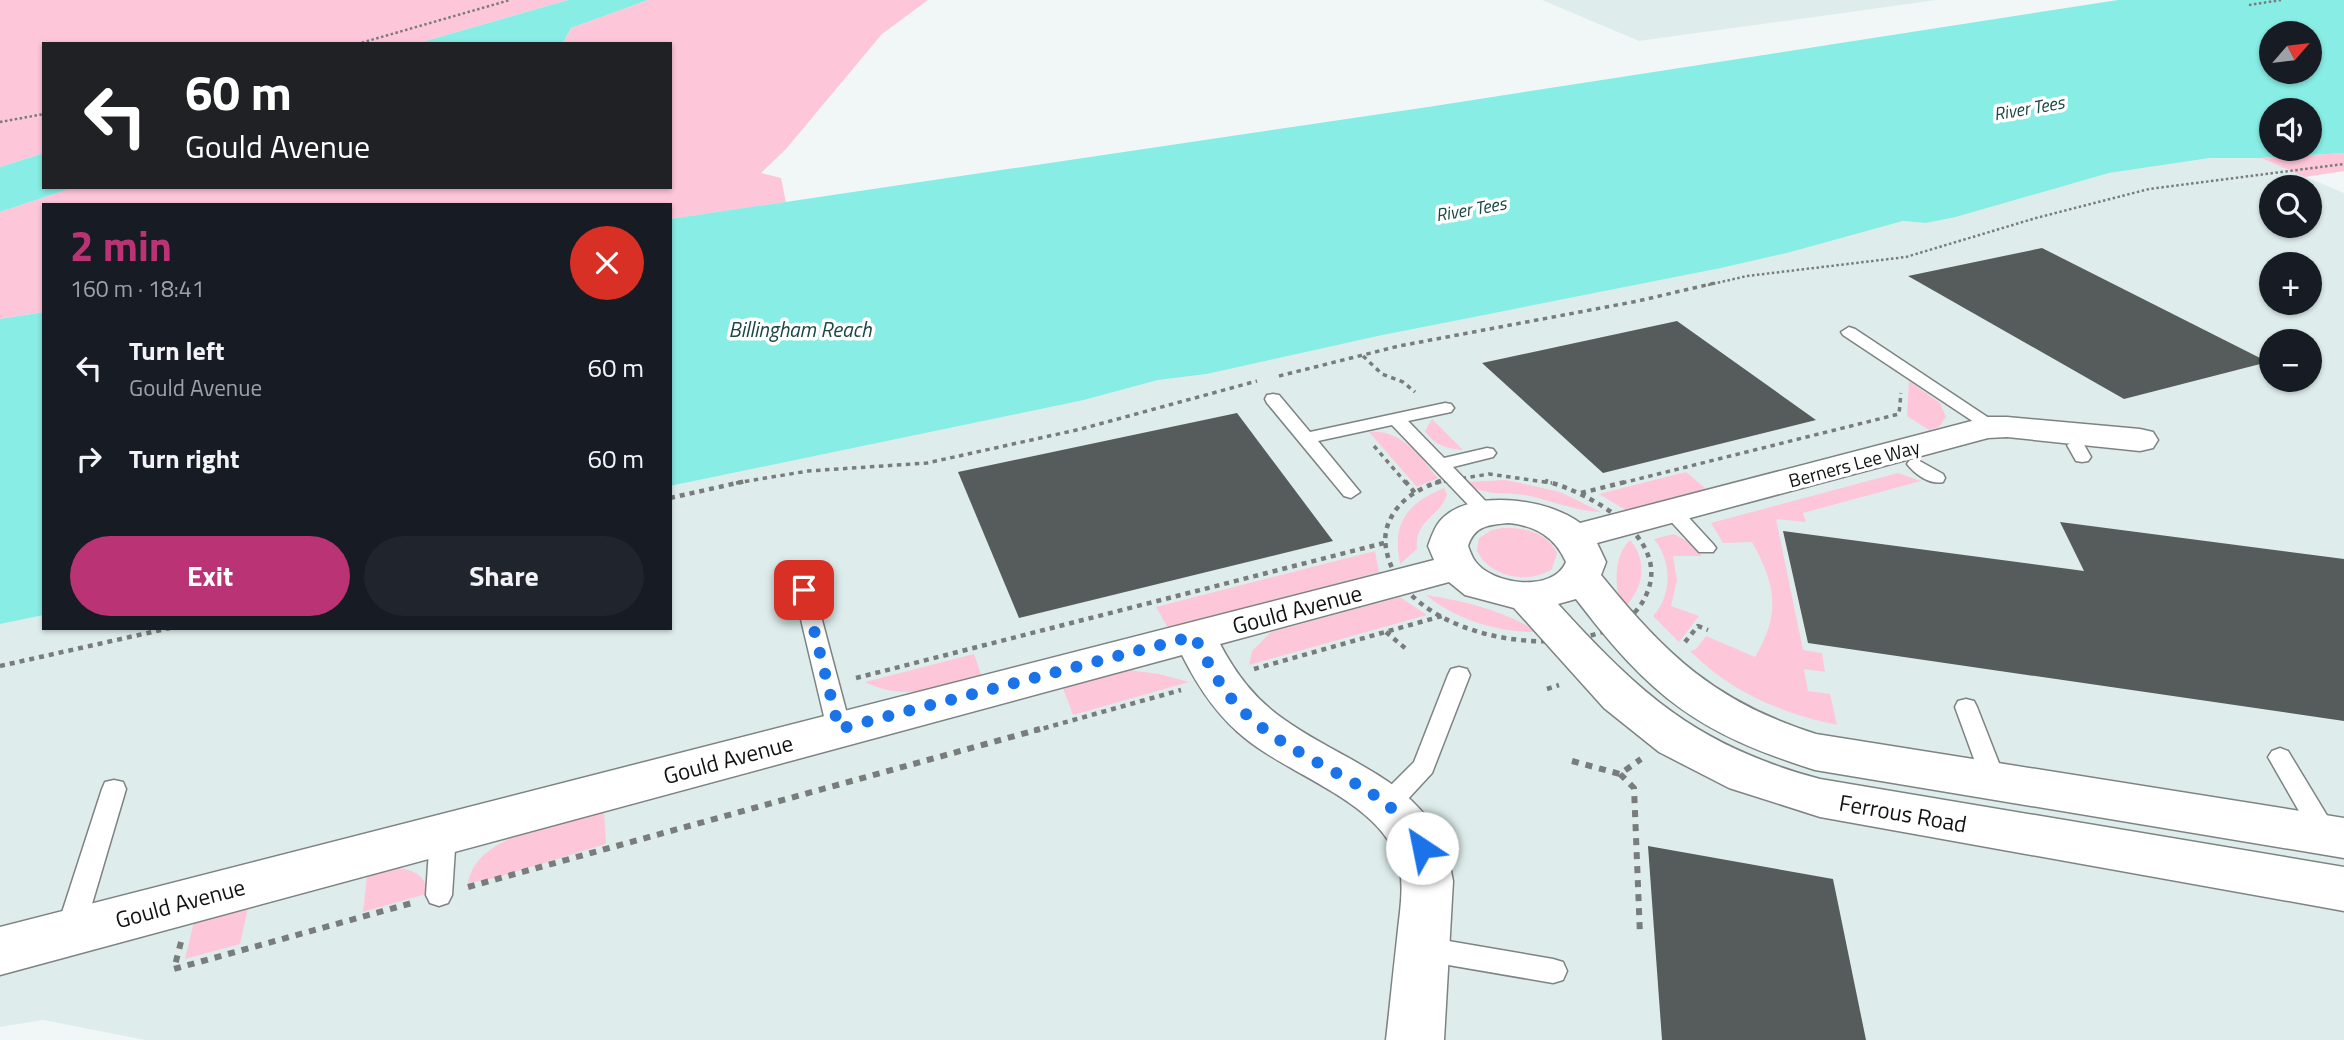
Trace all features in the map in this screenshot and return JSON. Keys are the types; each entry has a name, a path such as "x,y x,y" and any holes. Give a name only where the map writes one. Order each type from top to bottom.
{"street":[{"name":"Berners Lee Way","path":"1577,557 1626,523 1962,434 1995,428 2140,440"},
{"path":"1577,557 1560,592 1527,596 1504,593 1482,585 1457,567 1449,553 1451,533 1461,522 1486,512 1509,511 1533,515 1556,524 1577,557 1618,626 1660,672 1685,693 1747,730 1815,752 2335,836"},
{"name":"Gould Avenue","path":"0,951 1194,636 1392,563 1457,567"},
{"name":"Ferrous Road","path":"1527,596 1608,685 1660,729 1713,761 1760,781 1820,798 2344,889"},
{"path":"1194,636 1218,679 1250,717 1276,737 1387,804 1413,833 1422,848 1428,873 1415,1040"}],"lane":[{"path":"1849,332 1995,428"},
{"path":"1273,399 1351,492"},
{"path":"1306,438 1445,408"},
{"path":"1395,419 1486,512"},
{"path":"1446,472 1487,453"},
{"path":"1916,464 1936,478"},
{"path":"1672,511 1706,548"},
{"path":"804,590 839,729"},
{"path":"1387,804 1424,767 1459,675"},
{"path":"1966,707 1994,781"},
{"path":"2280,757 2335,836"},
{"path":"69,933 114,789"},
{"path":"439,895 443,834"},
{"path":"1424,949 1553,971"}],"path":[{"path":"364,42 510,0"},
{"path":"2249,5 2281,0"},
{"path":"0,122 42,114"},
{"path":"672,498 723,485 808,471 927,463 1081,429 1399,346 1638,301 1748,276 1906,257 2036,218 2149,189 2344,164"},
{"path":"1580,494 1899,414 1902,390"},
{"path":"1446,472 1514,475 1540,480 1580,494 1608,509 1640,539 1650,558 1653,577 1648,595 1638,611 1618,626 1596,635 1567,640 1535,641 1503,637 1471,628 1442,616 1418,600 1392,563 1386,528 1393,513 1405,499 1446,472"},
{"path":"828,685 1392,563"},
{"path":"191,901 174,969 1442,616"},
{"path":"0,666 161,630"},
{"path":"1386,632 1405,648"},
{"path":"1620,774 1649,753"},
{"path":"1572,761 1620,774 1634,788 1640,935"}],"shaded area":[{"path":"0,0 568,0 422,42 42,42 42,154 0,167"},
{"path":"648,0 928,0 882,34 786,149 761,173 781,178 786,202 672,219 672,203 42,203 42,312 0,319 0,212 69,189 672,189 672,42 561,42 571,28"},
{"path":"1542,0 1937,0 1639,41"},
{"path":"2344,153 2344,171 2300,175 2268,161 2322,161 2322,154"},
{"path":"2210,158 2259,158 2259,161 2268,161 2301,175 2259,175 2259,238 2322,238 2322,184 2344,193 2344,1040 145,1040 43,1020 0,1027 0,624 42,615 42,630 672,630 672,486 1084,400 1158,380 1207,374 1378,336 1721,268 1903,221 1926,223 1956,217 2109,173"},
{"path":"1909,381 1940,403 1946,417 1939,427 1929,430 1907,416"},
{"path":"1432,419 1463,450 1446,447 1432,440 1425,431"},
{"path":"1369,432 1381,432 1400,439 1438,478 1417,487"},
{"path":"1686,472 1706,489 1626,510 1599,494"},
{"path":"1898,473 1921,481 1803,513 1806,522 1776,519 1803,650 1822,653 1825,672 1804,669 1808,691 1830,694 1837,725 1796,714 1758,699 1722,678 1690,651 1696,649 1706,636 1755,657 1769,627 1772,613 1770,586 1752,542 1723,543 1711,523"},
{"path":"1506,480 1560,492 1601,512 1530,496 1488,492 1466,482"},
{"path":"1444,488 1447,494 1444,501 1420,531 1417,549 1400,564 1398,537 1405,517 1420,501"},
{"path":"1502,528 1534,532 1547,540 1557,553 1552,569 1532,577 1521,577 1510,576 1491,567 1477,551 1479,538 1492,530"},
{"path":"1674,534 1692,544 1702,556 1673,556 1677,580 1671,606 1699,616 1679,642 1653,616 1665,595 1668,578 1663,553 1654,539"},
{"path":"1630,540 1640,558 1641,576 1635,594 1622,610 1618,592 1618,564 1624,547"},
{"path":"1375,551 1379,572 1168,628 1156,607"},
{"path":"1426,595 1484,608 1512,618 1538,632 1509,630 1479,623 1451,611"},
{"path":"1400,597 1427,615 1249,665 1252,651 1271,632"},
{"path":"974,654 982,677 952,685 909,692 880,688 865,682"},
{"path":"1128,670 1189,682 1073,715 1063,688"},
{"path":"604,812 606,844 495,878 468,883 474,866 487,852 504,841 545,826"},
{"path":"399,868 419,875 425,883 426,894 363,912 367,876"},
{"path":"248,908 240,944 185,959 194,922"}],"water":[{"path":"568,0 648,0 571,28 561,42 422,42"},
{"name":"Billingham Reach","path":"2118,0 2344,0 2344,153 2322,154 2322,98 2259,98 2259,158 2210,158 2109,173 1956,217 1926,223 1903,221 1721,268 1378,336 1207,374 1158,380 1084,400 672,486 672,219 1428,107"},
{"path":"42,154 42,189 69,189 0,212 0,167"},
{"path":"42,312 42,615 0,624 0,319"}],"building":[{"path":"2042,248 2259,357 2259,364 2124,399 1908,276"},
{"path":"1677,321 1816,420 1603,473 1482,363"},
{"path":"1237,413 1333,541 1019,618 958,472"},
{"path":"2060,522 2344,559 2344,721 1808,643 1783,531 2084,571"},
{"path":"1648,846 1833,879 1866,1040 1662,1040"}],"route":[{"path":"804,590 839,729 1194,636 1230,697 1250,717 1276,737 1387,804 1401,817 1422,848"}],"water label":[{"name":"River Tees","path":"2029,108"},
{"name":"River Tees","path":"1471,209"}]}
